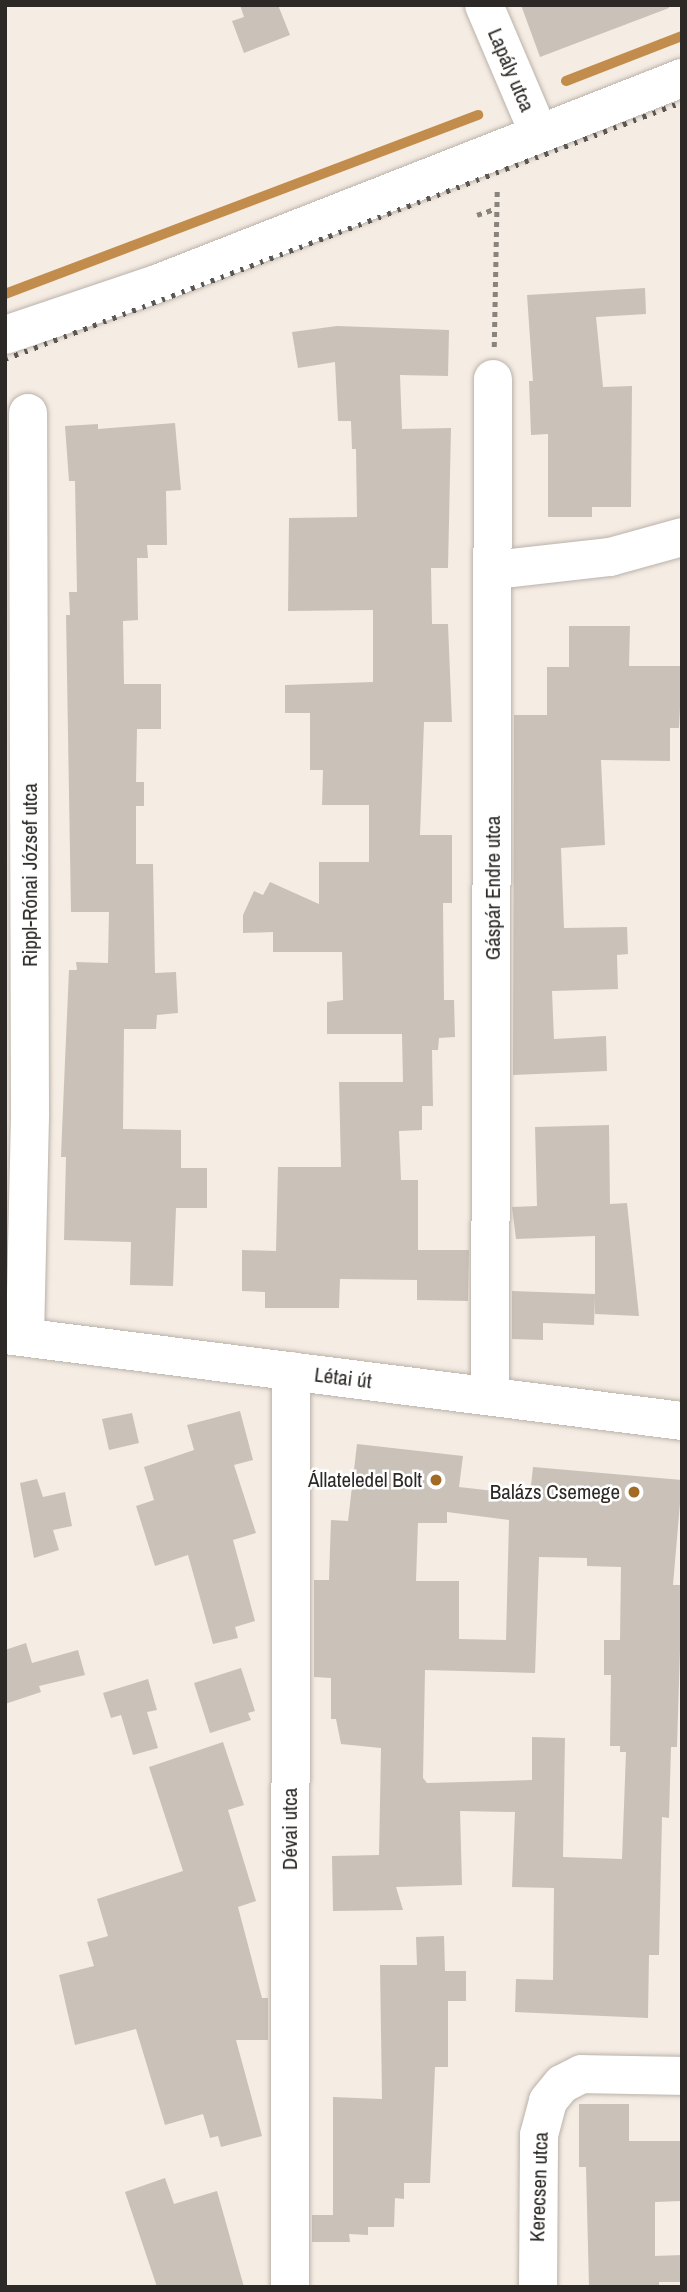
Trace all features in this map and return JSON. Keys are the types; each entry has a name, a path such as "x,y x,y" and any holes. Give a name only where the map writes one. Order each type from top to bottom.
{"street":[{"name":"Lapály utca","path":"484,5 539,134"},
{"path":"5,335 154,285 682,78"},
{"name":"Gáspár Endre utca","path":"490,1396 494,379"},
{"name":"Rippl-Rónai József utca","path":"15,1336 30,1112 28,413"},
{"path":"494,570 610,557 682,537"},
{"name":"Létai út","path":"15,1336 682,1421"},
{"name":"Dévai utca","path":"289,2287 292,1371"},
{"name":"Kerecsen utca","path":"538,2287 539,2135 555,2091 572,2078 594,2072 682,2076"}],"path":[{"path":"477,215 494,209 494,379"}],"building":[{"path":"240,5 278,5 290,35 244,53 232,21 244,17"},
{"path":"521,5 669,5 669,8 540,57"},
{"path":"645,288 646,314 596,317 603,387 632,386 631,507 592,507 592,517 548,517 548,434 531,435 529,381 533,381 527,295"},
{"path":"337,326 449,330 448,376 400,375 402,429 451,428 448,568 431,568 432,624 448,624 452,722 424,722 420,835 452,835 452,903 443,903 444,1000 454,1000 455,1037 439,1038 438,1050 432,1050 433,1106 422,1106 422,1130 399,1131 401,1180 418,1180 418,1250 469,1250 468,1301 417,1300 417,1280 340,1279 339,1308 265,1308 265,1292 242,1291 242,1250 276,1251 278,1167 341,1167 339,1082 403,1082 402,1034 327,1034 327,1002 343,1000 342,952 273,952 273,932 243,933 243,915 254,891 263,895 270,882 319,904 319,862 369,862 369,805 322,805 323,770 310,770 310,713 285,713 285,685 373,682 373,610 288,611 289,518 357,517 356,449 352,449 351,421 338,421 335,362 298,368 292,332"},
{"path":"175,423 181,490 166,491 167,545 147,545 148,558 137,558 138,620 123,621 124,684 161,684 161,729 137,729 136,782 144,782 144,806 136,806 136,864 153,864 155,973 176,972 178,1013 157,1015 156,1029 124,1029 123,1129 181,1130 181,1168 207,1168 207,1208 176,1208 173,1286 130,1285 131,1242 64,1240 66,1157 61,1157 69,970 77,970 76,962 108,963 109,912 71,912 66,615 70,615 69,592 77,592 75,481 69,481 65,426 98,424 98,429"},
{"path":"569,626 630,626 629,666 682,666 679,728 670,728 670,761 601,760 605,845 561,848 564,928 627,927 628,954 617,955 618,989 552,991 554,1039 606,1036 607,1071 513,1075 514,715 547,715 547,667 569,667"},
{"path":"609,1125 610,1204 627,1203 639,1316 595,1314 595,1297 594,1325 543,1323 543,1340 512,1339 512,1291 595,1294 595,1236 516,1239 512,1207 537,1206 535,1127"},
{"path":"240,1411 253,1460 234,1465 256,1533 233,1540 255,1621 235,1627 238,1638 213,1644 188,1555 155,1566 136,1506 154,1500 144,1467 194,1450 187,1425"},
{"path":"132,1413 139,1443 109,1450 102,1419"},
{"path":"357,1444 463,1456 459,1487 530,1495 533,1467 682,1480 673,1585 682,1585 677,1747 671,1747 669,1818 662,1817 659,1955 649,1955 648,2018 515,2012 516,1979 553,1980 554,1888 512,1887 515,1812 460,1811 462,1885 396,1887 403,1910 333,1911 332,1856 379,1855 381,1748 341,1744 336,1719 331,1719 331,1678 314,1677 314,1580 329,1580 331,1520 348,1521","holes":["447,1512 509,1520 506,1640 459,1639 459,1581 416,1581 418,1523 447,1523","539,1557 587,1558 587,1566 621,1567 620,1640 604,1640 604,1675 611,1675 610,1746 620,1746 620,1752 626,1752 622,1859 563,1857 565,1738 532,1737 532,1780 427,1783 423,1778 425,1670 535,1673"]},
{"path":"37,1479 43,1497 65,1492 72,1526 53,1530 59,1550 34,1558 20,1483"},
{"path":"26,1643 32,1663 78,1650 85,1675 39,1686 41,1692 5,1704 5,1650"},
{"path":"241,1668 255,1711 248,1713 251,1720 210,1733 194,1683"},
{"path":"148,1679 157,1710 147,1712 158,1748 133,1755 121,1715 111,1718 103,1693"},
{"path":"223,1742 244,1805 228,1810 256,1901 238,1907 262,1998 268,1998 268,2040 236,2040 262,2136 221,2147 218,2136 210,2138 203,2114 165,2125 136,2029 75,2045 59,1975 94,1966 87,1942 108,1936 97,1899 183,1871 149,1767"},
{"path":"444,1936 445,1971 466,1971 466,2001 448,2001 448,2067 435,2067 430,2183 404,2183 404,2199 395,2198 394,2227 368,2227 368,2235 349,2234 350,2242 312,2242 312,2215 333,2215 333,2097 382,2099 380,1965 417,1965 416,1937"},
{"path":"579,2104 629,2104 629,2141 682,2141 682,2201 655,2202 655,2256 682,2255 682,2282 659,2282 659,2287 589,2287 586,2167 579,2167"},
{"path":"165,2178 174,2204 217,2191 244,2287 157,2287 125,2192"}],"waterway":[{"path":"566,81 682,36"},
{"path":"5,294 478,115"}],"railway":[{"path":"5,359 682,102"}],"place":[{"name":"Állateledel Bolt","path":"436,1480"},
{"name":"Balázs Csemege","path":"634,1492"}]}
